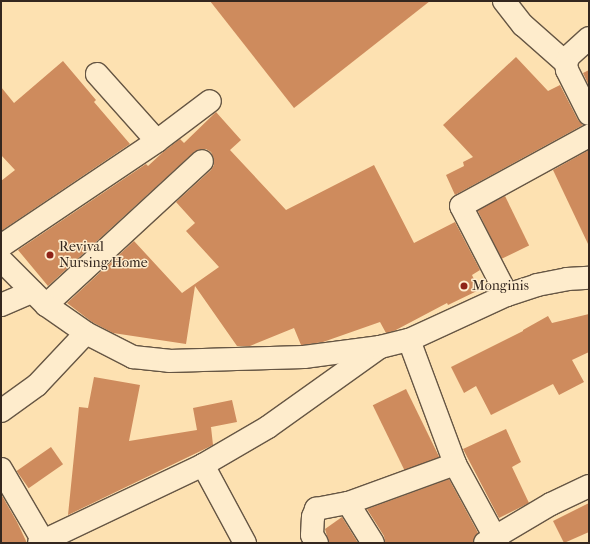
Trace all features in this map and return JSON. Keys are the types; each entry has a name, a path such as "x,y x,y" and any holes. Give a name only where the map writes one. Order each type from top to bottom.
{"street":[{"path":"504,1 523,25 566,63"},
{"path":"589,38 569,56 566,63 567,70 589,114"},
{"path":"97,74 157,141"},
{"path":"1,246 157,141 210,101"},
{"path":"507,295 461,206 589,136"},
{"path":"1,305 39,298 202,160"},
{"path":"1,260 39,298 86,333 134,357 169,361 304,357 380,347 409,340 507,295 537,285 567,279 589,278"},
{"path":"1,411 37,385 86,333"},
{"path":"409,340 454,464 493,541 551,504 589,486"},
{"path":"1,469 41,542 203,465 268,427 380,347"},
{"path":"317,543 312,535 313,517 316,509 348,503 454,464"},
{"path":"203,465 245,543"},
{"path":"348,503 374,543"}],"building":[{"path":"210,1 430,1 294,108"},
{"path":"516,57 548,91 560,85 578,120 583,125 455,195 446,175 464,166 463,162 473,157 443,125"},
{"path":"63,61 96,100 94,102 130,144 1,231 1,181 15,170 1,155 1,87 14,103"},
{"path":"589,70 589,86 583,73"},
{"path":"216,112 241,140 230,150 286,210 374,165 414,243 455,222 480,270 472,275 479,290 448,305 447,303 394,331 386,333 380,322 323,342 303,345 301,345 294,328 250,346 237,346 195,286 186,344 113,333 92,322 67,303 134,241 182,293 219,267 186,231 195,223 176,202 211,170 214,165 214,159 211,152 206,149 200,149 194,152 48,286 18,250 146,164 148,166 180,139 184,143"},
{"path":"589,150 589,246 553,170"},
{"path":"505,196 529,245 501,259 477,210"},
{"path":"589,314 589,352 572,360 584,382 559,395 553,384 491,415 476,386 464,393 451,367 523,331 548,316 552,323"},
{"path":"94,377 140,385 129,441 197,430 193,408 232,400 237,422 211,427 213,445 68,515 79,407 88,408"},
{"path":"406,389 439,457 406,474 373,405"},
{"path":"506,429 521,462 512,467 529,503 499,518 463,449"},
{"path":"51,447 63,464 29,488 17,471"},
{"path":"449,479 478,533 473,543 385,543 384,536 367,509"},
{"path":"1,494 17,522 27,543 1,543"},
{"path":"589,503 589,532 564,543 553,521"},
{"path":"342,517 358,543 329,543 325,529"}],"place":[{"name":"Revival Nursing Home","path":"50,255"},
{"name":"Monginis","path":"464,286"}]}
